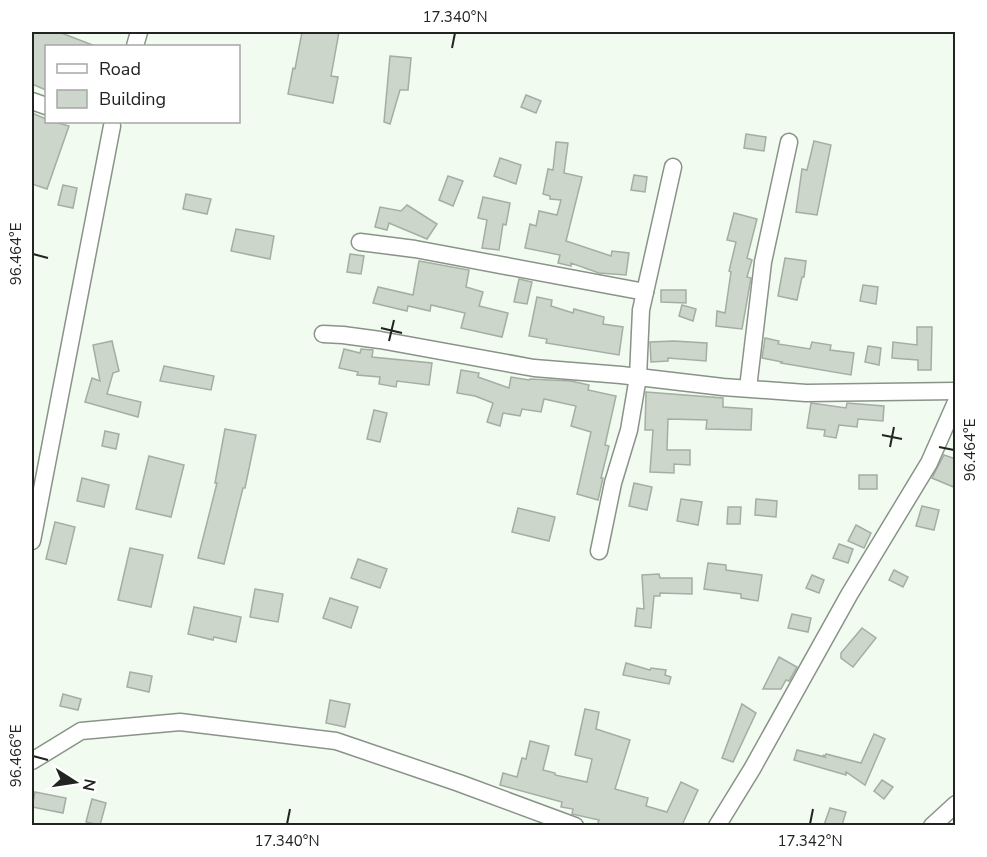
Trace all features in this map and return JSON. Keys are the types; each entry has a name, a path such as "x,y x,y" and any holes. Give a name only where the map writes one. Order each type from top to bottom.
{"street":[{"path":"32,541 108,123"},
{"path":"748,388 763,262 789,142"},
{"path":"599,551 613,483 629,430 639,377 641,310 673,167"},
{"path":"360,242 415,249 645,292"},
{"path":"323,334 380,340 534,368 748,388 806,393 956,391"},
{"path":"717,825 752,769 849,596 929,463 956,402"},
{"path":"32,761 81,731 180,722 336,741 575,825"},
{"path":"932,825 956,804"}],"building":[{"path":"32,32 59,32 92,45 45,45 45,90 32,84"},
{"path":"302,32 339,32 331,76 338,77 333,103 288,94"},
{"path":"390,56 411,58 408,90 400,90 390,124 384,122"},
{"path":"526,95 541,101 536,113 521,107"},
{"path":"32,113 45,119 45,123 69,126 47,189 32,184"},
{"path":"746,134 766,137 764,151 744,148"},
{"path":"814,141 831,145 817,215 796,212 802,169 807,170"},
{"path":"556,142 568,143 564,173 582,177 566,241 611,256 612,251 629,253 626,275 599,273 571,263 571,266 558,263 560,255 525,248 530,224 536,226 539,211 557,215 561,200 550,199 550,196 543,194 548,169 553,170"},
{"path":"500,158 521,165 516,184 494,176"},
{"path":"634,175 647,177 645,192 631,190"},
{"path":"448,176 463,181 453,206 439,200"},
{"path":"63,185 77,188 73,208 58,205"},
{"path":"186,194 211,199 207,214 183,209"},
{"path":"483,197 510,203 506,225 503,224 499,250 482,248 487,220 478,218"},
{"path":"407,205 437,224 427,239 389,223 387,230 375,227 380,207 401,211"},
{"path":"734,213 757,219 747,258 752,260 747,277 751,278 742,329 716,326 717,311 725,313 731,272 729,271 736,242 727,240"},
{"path":"236,229 274,236 270,259 231,251"},
{"path":"350,254 364,256 361,274 347,272"},
{"path":"785,258 806,261 797,300 778,296"},
{"path":"419,261 469,270 466,287 483,292 479,306 508,313 502,337 461,328 465,313 431,305 430,311 408,306 407,311 373,303 378,287 413,295"},
{"path":"519,279 532,282 527,304 514,302"},
{"path":"863,285 878,287 876,304 860,301"},
{"path":"661,290 686,290 686,303 661,302"},
{"path":"537,297 552,300 551,306 573,313 574,309 604,317 603,324 623,327 619,355 546,343 547,339 529,336"},
{"path":"682,305 696,309 693,321 679,316"},
{"path":"917,327 932,327 931,370 918,370 918,360 892,358 893,342 917,345"},
{"path":"765,338 779,341 778,344 810,349 812,342 831,345 830,350 854,353 851,375 762,358"},
{"path":"112,341 119,371 113,373 107,394 141,402 138,417 85,402 92,378 100,381 93,345"},
{"path":"650,342 707,343 706,361 668,358 668,361 651,362"},
{"path":"868,346 881,348 879,365 865,362"},
{"path":"344,349 360,353 361,349 373,350 372,357 432,363 429,385 397,381 396,387 379,384 380,377 357,375 358,372 339,368"},
{"path":"164,366 214,376 211,390 160,381"},
{"path":"461,370 479,373 478,377 509,388 511,377 571,381 589,385 588,390 616,396 605,445 609,446 598,500 577,494 591,432 571,426 576,406 544,399 541,412 522,409 520,416 503,413 500,426 487,422 493,403 475,396 457,393"},
{"path":"646,392 723,398 723,407 752,409 751,430 706,429 707,420 668,419 667,450 690,450 690,465 674,464 674,473 650,472 653,430 645,430"},
{"path":"811,403 846,408 847,403 884,406 883,421 858,419 857,427 839,425 836,438 824,436 825,430 807,428"},
{"path":"374,410 387,413 380,442 367,439"},
{"path":"225,429 256,435 245,488 243,488 224,564 198,558 217,483 215,483"},
{"path":"105,431 119,434 116,449 102,446"},
{"path":"944,455 956,459 956,488 932,478"},
{"path":"149,456 184,465 171,517 136,509"},
{"path":"859,475 877,475 877,489 859,489"},
{"path":"82,478 109,485 104,507 77,501"},
{"path":"634,483 652,487 647,510 629,506"},
{"path":"681,499 702,502 698,525 677,521"},
{"path":"756,499 777,501 776,517 755,515"},
{"path":"922,506 939,510 934,530 916,526"},
{"path":"728,507 741,507 740,524 727,524"},
{"path":"518,508 555,517 549,541 512,532"},
{"path":"55,522 75,527 66,564 46,559"},
{"path":"856,525 871,533 864,548 848,541"},
{"path":"839,544 853,549 848,563 833,558"},
{"path":"130,548 163,555 151,607 118,600"},
{"path":"358,559 387,569 380,588 351,578"},
{"path":"708,563 726,565 726,570 762,575 758,601 741,598 741,594 704,589"},
{"path":"894,570 908,577 903,587 889,580"},
{"path":"659,574 660,578 692,578 692,594 660,593 660,596 654,596 651,628 635,626 637,608 644,609 642,575"},
{"path":"812,575 824,580 819,593 806,588"},
{"path":"255,589 283,594 278,622 250,617"},
{"path":"330,598 358,607 351,628 323,618"},
{"path":"194,607 241,617 236,642 214,637 213,640 188,634"},
{"path":"792,614 811,618 808,632 788,628"},
{"path":"862,628 876,638 853,667 841,658 841,653"},
{"path":"779,657 797,667 781,689 763,689"},
{"path":"626,663 650,670 651,668 666,670 665,675 671,677 669,684 623,675"},
{"path":"130,672 152,676 149,692 127,687"},
{"path":"63,694 81,699 78,710 60,706"},
{"path":"330,700 350,704 345,727 326,723"},
{"path":"742,704 756,713 733,762 722,758"},
{"path":"585,709 599,712 596,729 630,740 615,789 648,798 646,806 667,812 681,782 698,790 682,825 597,825 599,820 572,814 573,809 561,807 562,802 500,785 503,773 517,777 522,758 526,759 530,741 549,746 543,770 587,782 592,759 575,755"},
{"path":"874,734 885,739 865,785 846,772 846,775 794,760 797,750 825,757 823,755 826,754 861,763"},
{"path":"882,780 893,787 884,799 874,791"},
{"path":"35,792 66,798 63,813 32,807"},
{"path":"92,799 106,803 100,825 86,822"},
{"path":"830,808 846,812 842,825 824,825"}]}
